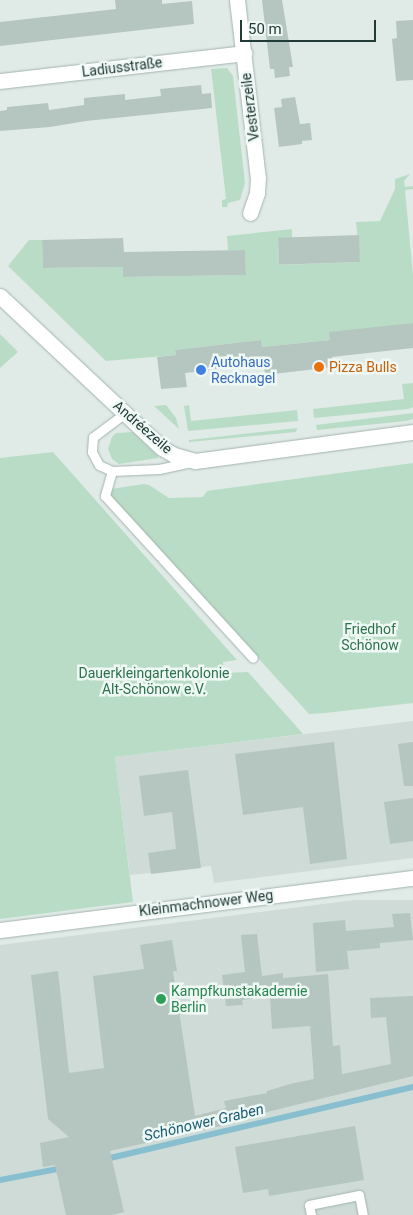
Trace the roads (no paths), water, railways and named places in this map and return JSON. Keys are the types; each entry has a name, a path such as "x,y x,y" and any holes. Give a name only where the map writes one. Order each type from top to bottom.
{"street":[{"name":"Vesterzeile","path":"237,0 258,178 257,193 250,213"},
{"name":"Ladiusstraße","path":"0,81 244,53"},
{"name":"Andréezeile","path":"0,296 162,448 174,455 195,461 413,432"},
{"name":"Kleinmachnower Weg","path":"0,930 413,878"}],"lane":[{"path":"124,412 93,437 92,452 99,465 112,471 159,469 195,461"},
{"path":"112,471 105,496 253,658"},
{"path":"311,1215 310,1205 359,1195 363,1215"}],"waterway":[{"name":"Schönower Graben","path":"106,1159 413,1087"},
{"name":"Schönower Graben","path":"0,1180 63,1168"}],"place":[{"name":"Pizza Bulls","path":"319,367"},
{"name":"Autohaus Recknagel","path":"201,370"},
{"name":"Kampfkunstakademie Berlin","path":"161,999"}],"park label":[{"name":"Friedhof Schönow","path":"370,638"},
{"name":"Dauerkleingartenkolonie Alt-Schönow e.V.","path":"154,682"}]}
